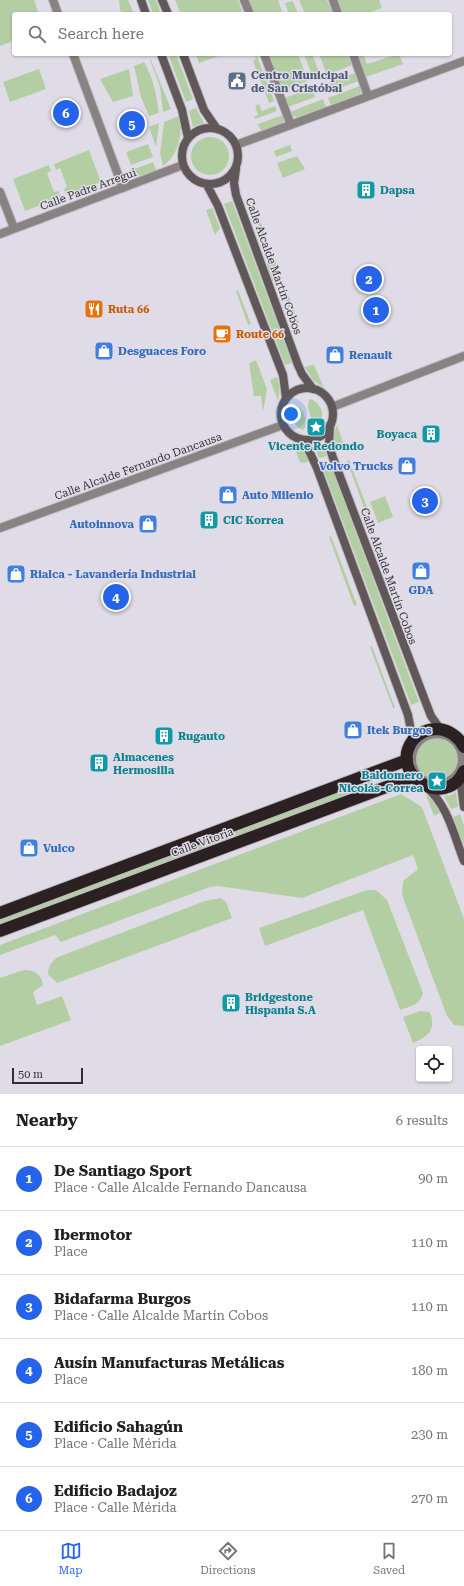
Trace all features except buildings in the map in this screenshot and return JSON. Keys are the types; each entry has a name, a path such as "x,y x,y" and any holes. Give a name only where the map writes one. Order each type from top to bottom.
{"highway":[{"path":"462,741 452,734 441,730 426,731 410,747 407,760 408,769 413,777 424,786 437,789 450,786 462,774"},
{"name":"Calle Vitoria","path":"0,913 407,760"},
{"name":"Calle Vitoria","path":"0,931 413,777"}],"main road":[{"path":"141,0 145,12"},
{"path":"162,0 167,12"},
{"path":"162,56 182,110 188,138"},
{"path":"184,56 204,110 217,129 230,136 236,145 238,153 236,169 229,178 223,182 207,185 191,178 183,165 183,148 188,138 197,131 203,129 217,129"},
{"name":"Calle Alcalde Martín Cobos","path":"236,169 234,183 236,195 298,365 302,374 313,389"},
{"path":"207,185 217,203 281,371 286,398 281,411 283,425 291,435 304,440 312,439 325,432 330,425 332,414 332,407 325,396 313,389 306,388 298,390 286,398"},
{"name":"Calle Alcalde Martín Cobos","path":"330,425 329,445 336,465 431,716 441,730"},
{"path":"304,440 317,468 408,715 416,742"},
{"path":"462,774 464,807"},
{"path":"424,786 434,794 444,808 464,861"}],"street":[{"path":"53,0 57,12"},
{"path":"244,0 249,12"},
{"path":"333,0 337,12"},
{"path":"74,56 123,188"},
{"path":"265,56 291,125"},
{"path":"354,56 368,96"},
{"path":"236,145 464,61"},
{"name":"Calle Padre Arregui","path":"0,234 183,165"},
{"path":"0,192 14,228"},
{"path":"332,407 464,356"},
{"name":"Calle Alcalde Fernando Dancausa","path":"0,528 283,425"},
{"path":"437,734 449,737 456,742 462,753 462,762 460,770 455,777 448,782 434,784 426,782 419,776 414,768 412,760 416,742 437,734"}],"green space":[{"path":"0,0 34,0 38,12 12,12 12,42 0,46"},
{"path":"119,0 128,0 133,12 121,12"},
{"path":"148,0 156,0 160,12 152,12"},
{"path":"175,0 238,0 242,12 180,12"},
{"path":"249,0 278,0 282,12 253,12"},
{"path":"299,0 327,0 332,12 304,12"},
{"path":"338,0 379,0 382,8 371,12 342,12"},
{"path":"293,1 297,12 288,12 285,3"},
{"path":"169,56 177,56 193,99 186,102"},
{"path":"197,56 218,56 199,63"},
{"path":"255,56 257,56 274,101 269,103 253,61 256,59"},
{"path":"270,56 299,56 308,81 282,90"},
{"path":"305,56 313,56 319,72 312,75"},
{"path":"320,56 348,56 352,65 327,75"},
{"path":"359,56 364,56 367,64 393,56 400,56 403,64 366,77"},
{"path":"150,60 171,109 163,112 160,87"},
{"path":"144,62 156,93 159,113 149,116 141,97 134,66"},
{"path":"39,69 46,89 10,102 3,82"},
{"path":"129,69 133,96 113,102 100,79"},
{"path":"355,73 358,81 333,91 329,82"},
{"path":"360,86 360,94 331,105 328,98"},
{"path":"312,88 315,97 288,107 285,98"},
{"path":"323,99 326,107 297,117 292,116 290,112"},
{"path":"259,104 262,111 275,106 277,111 255,119 254,117 258,115 255,106"},
{"path":"196,108 204,123 193,127 189,111"},
{"path":"283,115 284,121 282,123 261,131 258,124"},
{"path":"179,116 181,130 178,144 173,156 163,166 160,154 164,122"},
{"path":"159,123 156,147 149,127"},
{"path":"206,137 214,137 224,142 228,149 228,163 224,170 214,175 206,175 196,170 194,167 191,160 191,152 196,142 199,140"},
{"path":"148,144 153,157 131,165 126,152"},
{"path":"290,145 292,151 276,157 274,151"},
{"path":"89,150 101,182 66,195 64,189 67,187 60,168 56,170 54,164"},
{"path":"297,156 305,169 283,178 277,163"},
{"path":"153,162 156,170 141,176 133,176 126,172"},
{"path":"49,165 51,171 47,173 54,192 58,191 61,197 25,211 13,179"},
{"path":"232,201 292,363 285,365 224,204"},
{"path":"253,201 268,242 265,243 250,202"},
{"path":"212,208 220,228 215,235 206,210"},
{"path":"275,260 282,279 276,282 272,281 267,265"},
{"path":"238,290 251,324 248,325 236,291"},
{"path":"288,294 299,323 295,325 284,296"},
{"path":"256,360 267,389 263,412 261,396 254,396 249,363"},
{"path":"314,365 324,388 313,380 305,367"},
{"path":"277,377 279,383 278,401 270,380"},
{"path":"311,399 320,407 322,413 319,424 312,420 308,407 309,400"},
{"path":"295,404 301,408 304,414 306,425 303,430 296,425 292,419 292,412"},
{"path":"337,425 344,445 342,450 337,451 334,438"},
{"path":"292,442 304,451 310,461 304,463 300,462"},
{"path":"323,444 327,456 319,458 314,446"},
{"path":"349,460 370,515 367,516 347,461"},
{"path":"330,463 419,702 411,705 322,466"},
{"path":"385,496 393,517 378,523 370,502"},
{"path":"331,536 357,605 354,606 329,537"},
{"path":"372,646 395,708 393,708 370,647"},
{"path":"437,736 450,740 456,746 460,759 456,772 450,778 437,782 424,778 418,772 414,759 418,746 424,740"},
{"path":"398,770 400,775 381,782 379,777"},
{"path":"372,780 374,785 0,925 0,919"},
{"path":"456,792 458,807 451,809 444,796 451,795"},
{"path":"401,794 422,807 464,919 464,1026 454,1025 447,1016 402,895 403,881 418,869 413,855 302,898 218,886 210,887 61,942 55,935 0,955 0,945"},
{"path":"426,795 433,800 440,813 434,816"},
{"path":"460,814 464,825 464,845 453,817"},
{"path":"367,890 376,890 387,900 423,993 422,997 417,1003 400,1010 363,910 265,946 259,928"},
{"path":"221,898 226,902 232,918 57,983 48,974 51,964 58,957 205,901"},
{"path":"24,970 37,973 41,978 43,985 33,992 37,1005 62,996 71,1020 0,1046 0,978"},
{"path":"420,1011 429,1012 431,1015 431,1030 422,1039 413,1043 403,1017"}],"place":[{"name":"Centro Municipal de San Cristóbal","path":"237,81"},
{"name":"Edificio Badajoz","path":"66,113"},
{"name":"Edificio Sahagún","path":"132,124"},
{"name":"Dapsa","path":"366,190"},
{"name":"Ibermotor","path":"369,279"},
{"name":"Ruta 66","path":"94,309"},
{"name":"De Santiago Sport","path":"376,310"},
{"name":"Route 66","path":"222,334"},
{"name":"Desguaces Foro","path":"104,351"},
{"name":"Renault","path":"335,355"},
{"name":"Vicente Redondo","path":"316,427"},
{"name":"Boyaca","path":"431,434"},
{"name":"Volvo Trucks","path":"407,466"},
{"name":"Auto Milenio","path":"228,495"},
{"name":"Bidafarma Burgos","path":"425,501"},
{"name":"CIC Korrea","path":"209,520"},
{"name":"Autoinnova","path":"148,524"},
{"name":"GDA","path":"421,571"},
{"name":"Rialca - Lavandería Industrial","path":"16,574"},
{"name":"Ausín Manufacturas Metálicas","path":"116,597"},
{"name":"Itek Burgos","path":"353,730"},
{"name":"Rugauto","path":"164,736"},
{"name":"Almacenes Hermosilla","path":"99,763"},
{"name":"Baldomero Nicolás-Correa","path":"437,781"},
{"name":"Vulco","path":"29,848"},
{"name":"Bridgestone Hispania S.A","path":"231,1003"}]}
